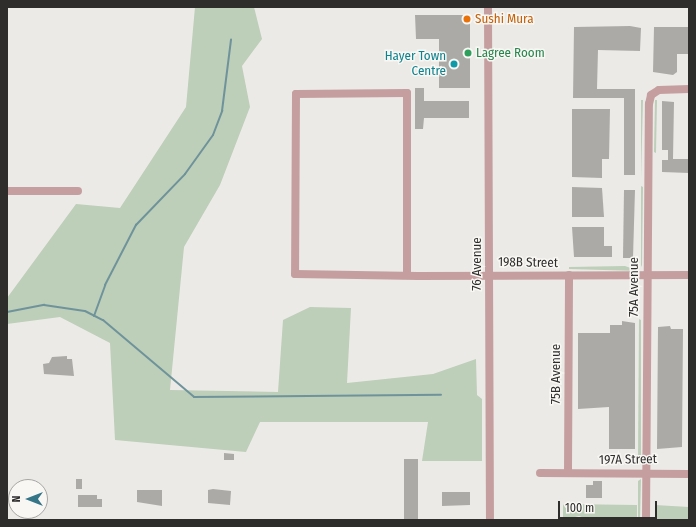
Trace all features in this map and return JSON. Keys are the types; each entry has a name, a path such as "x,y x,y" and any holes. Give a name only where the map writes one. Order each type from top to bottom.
{"street":[{"name":"76 Avenue","path":"488,7 490,520"},
{"name":"75A Avenue","path":"646,520 649,100 659,90 689,89"},
{"name":"198B Street","path":"407,275 407,93 296,94 295,274 407,275 689,275"},
{"path":"7,191 78,191"},
{"name":"75B Avenue","path":"568,472 569,275"},
{"name":"197A Street","path":"540,473 646,472 689,474"}],"green space":[{"path":"195,7 254,7 262,39 242,66 250,107 220,185 184,247 170,390 278,392 283,320 310,307 351,308 347,383 433,374 476,359 477,395 482,399 482,461 422,461 428,422 260,422 246,452 115,440 110,343 60,317 7,324 7,298 76,204 120,208 186,107"},
{"path":"641,100 643,100 641,179"},
{"path":"655,100 657,100 656,153 654,152"},
{"path":"641,186 643,187 642,267 641,265"},
{"path":"625,266 639,271 569,269 569,267"},
{"path":"639,319 641,320 641,463 638,462"},
{"path":"641,479 640,520 638,520 638,481"},
{"path":"563,504 637,505 637,520 591,520 579,516 563,520"},
{"path":"655,505 689,507 689,520 655,520"}],"building":[{"name":"Hayer Town Centre","path":"415,15 470,15 470,88 439,88 439,39 416,39"},
{"path":"630,26 641,28 640,51 598,50 597,89 635,89 635,175 624,175 624,98 573,98 574,27"},
{"path":"654,27 689,27 689,54 677,54 677,72 673,75 653,72"},
{"name":"Hayer Town Centre","path":"415,88 424,88 424,101 469,101 469,118 424,118 423,129 415,129"},
{"path":"662,101 674,102 673,159 689,159 689,173 662,172 662,160 668,160 668,150 662,150"},
{"path":"572,109 610,109 609,159 602,159 602,178 572,177"},
{"path":"572,187 602,188 604,217 572,217"},
{"path":"624,190 635,190 633,258 623,258"},
{"path":"572,227 604,227 604,246 612,246 612,257 574,257"},
{"path":"622,321 635,323 635,449 609,449 609,407 578,409 578,333 610,333 610,325 622,325"},
{"path":"670,326 671,329 683,329 682,447 657,449 658,327"},
{"path":"67,356 67,359 72,359 74,376 44,374 43,364 49,363 52,357"},
{"path":"224,453 234,454 234,460 224,460"},
{"path":"404,459 418,459 418,520 404,520"},
{"path":"76,479 82,479 82,489 76,489"},
{"path":"593,481 602,481 602,498 586,498 586,485 593,485"},
{"path":"213,489 231,491 230,505 208,503 208,490"},
{"path":"137,490 162,490 162,506 137,502"},
{"path":"442,492 470,492 470,505 442,506"},
{"path":"78,495 97,495 97,499 102,499 102,507 78,507"}],"waterway":[{"path":"94,316 105,285 136,225 185,174 213,135 222,111 231,40"},
{"path":"7,312 44,305 85,311 103,320 194,397 441,395"},
{"path":"573,520 590,520"},
{"path":"614,520 623,520"}],"place":[{"name":"Sushi Mura","path":"467,19"},
{"name":"Lagree Room","path":"468,53"},
{"name":"Hayer Town Centre","path":"454,64"}]}
